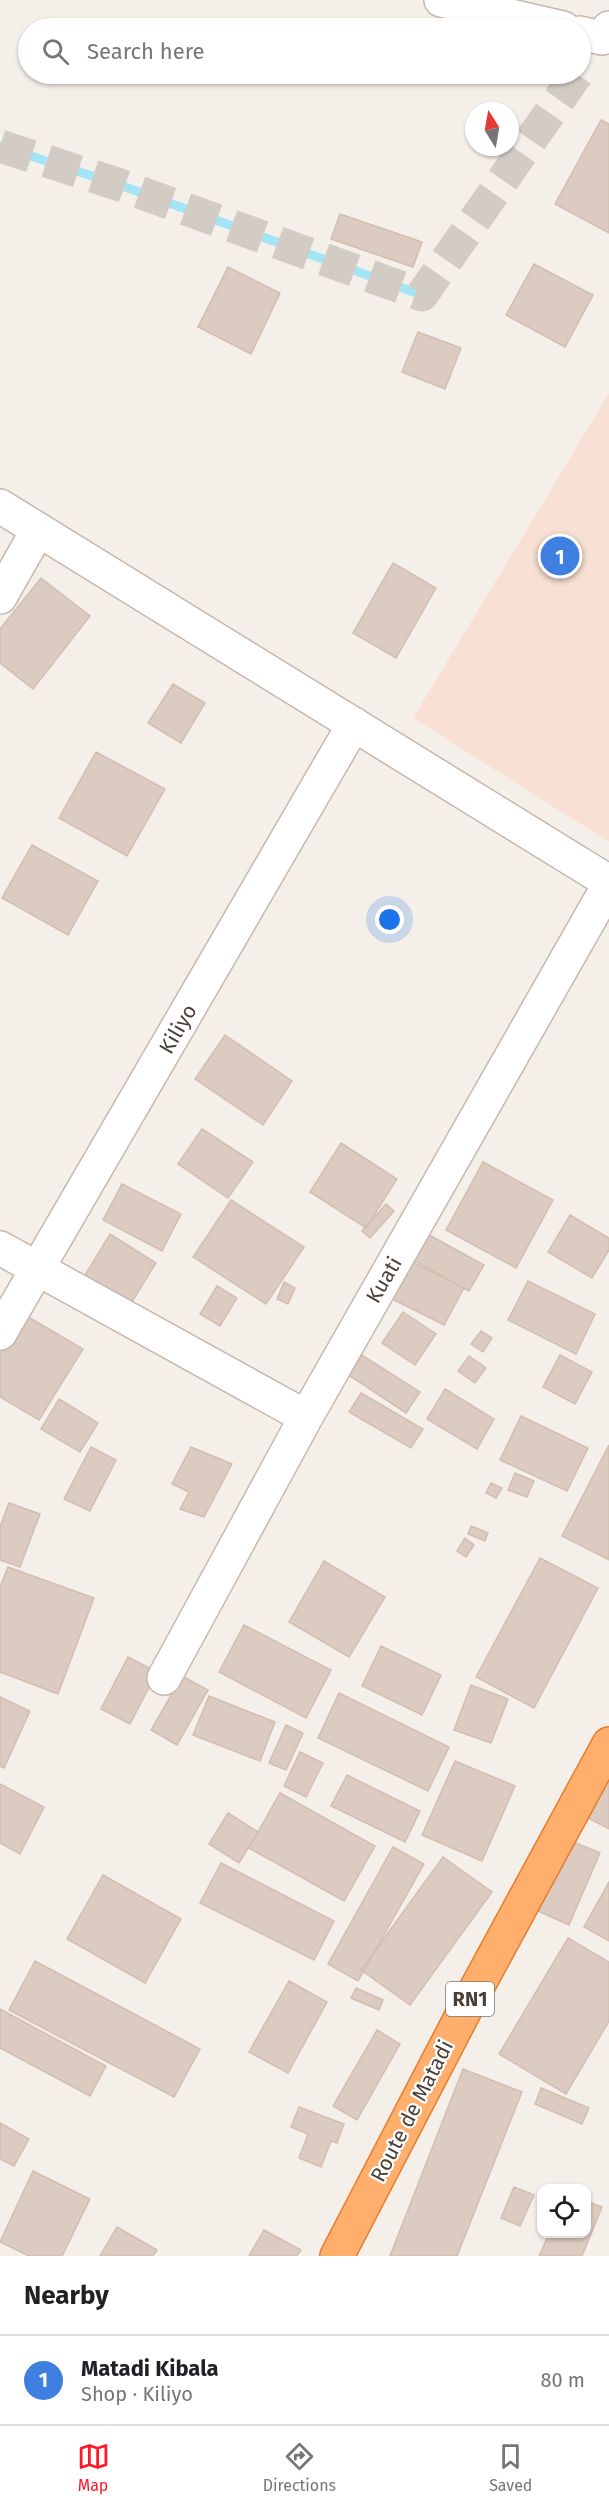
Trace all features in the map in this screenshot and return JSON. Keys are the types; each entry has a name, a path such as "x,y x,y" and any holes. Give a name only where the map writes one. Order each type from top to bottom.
{"highway":[{"name":"Route de Matadi","path":"337,2256 468,2004 609,1744"}],"street":[{"path":"441,0 519,18"},
{"path":"0,506 609,883"},
{"path":"0,597 38,530"},
{"name":"Kiliyo","path":"0,1333 354,724"},
{"name":"Kuati","path":"164,1678 306,1417 609,883"},
{"path":"0,1248 306,1417"}],"shaded area":[{"path":"609,393 609,842 413,718"}],"building":[{"path":"601,120 609,124 609,233 555,204"},
{"path":"340,214 422,242 413,267 331,239"},
{"path":"534,264 593,295 565,347 506,315"},
{"path":"228,267 280,293 251,354 198,327"},
{"path":"418,332 461,348 445,389 402,372"},
{"path":"393,563 436,588 396,658 353,633"},
{"path":"41,578 90,616 33,689 0,663 0,629"},
{"path":"173,684 205,703 181,743 148,723"},
{"path":"96,752 165,789 127,856 59,818"},
{"path":"32,845 98,881 68,935 2,898"},
{"path":"225,1035 292,1081 263,1125 195,1079"},
{"path":"202,1129 253,1162 228,1198 178,1164"},
{"path":"341,1143 397,1179 366,1228 310,1192"},
{"path":"483,1162 553,1200 516,1268 446,1230"},
{"path":"122,1184 181,1214 162,1251 103,1220"},
{"path":"231,1200 304,1247 266,1304 193,1257"},
{"path":"386,1204 394,1211 370,1238 362,1231"},
{"path":"570,1215 609,1238 609,1250 592,1278 548,1252"},
{"path":"422,1231 484,1265 469,1291 408,1257"},
{"path":"110,1234 156,1263 125,1313 79,1285"},
{"path":"412,1262 464,1288 444,1325 392,1299"},
{"path":"528,1281 595,1314 576,1354 508,1320"},
{"path":"284,1282 295,1288 288,1304 277,1299"},
{"path":"217,1286 237,1298 220,1326 200,1314"},
{"path":"18,1311 83,1349 39,1420 0,1397 0,1341"},
{"path":"403,1312 436,1334 415,1365 382,1343"},
{"path":"481,1331 492,1338 483,1352 471,1344"},
{"path":"360,1354 420,1392 406,1413 347,1374"},
{"path":"560,1355 592,1372 575,1404 543,1387"},
{"path":"469,1356 486,1368 475,1383 458,1371"},
{"path":"445,1389 494,1419 477,1449 427,1419"},
{"path":"361,1393 423,1429 411,1448 349,1412"},
{"path":"59,1399 98,1423 80,1452 41,1429"},
{"path":"521,1416 588,1448 567,1491 500,1460"},
{"path":"609,1445 609,1560 562,1536"},
{"path":"91,1447 116,1460 90,1511 64,1499"},
{"path":"191,1447 232,1464 204,1517 180,1509 189,1492 172,1484"},
{"path":"515,1473 534,1481 527,1497 508,1490"},
{"path":"491,1483 502,1488 496,1498 486,1493"},
{"path":"9,1503 40,1514 20,1567 0,1560 0,1527"},
{"path":"471,1526 488,1533 485,1541 468,1534"},
{"path":"465,1538 474,1545 466,1557 457,1551"},
{"path":"540,1558 598,1588 534,1708 476,1677"},
{"path":"324,1561 385,1597 349,1657 289,1622"},
{"path":"8,1567 94,1598 58,1694 0,1672 0,1587"},
{"path":"244,1625 331,1670 306,1718 219,1672"},
{"path":"381,1646 441,1675 422,1715 362,1686"},
{"path":"128,1657 157,1672 130,1724 101,1709"},
{"path":"182,1676 208,1690 177,1745 151,1730"},
{"path":"471,1685 508,1699 491,1743 454,1730"},
{"path":"339,1693 449,1747 428,1791 318,1738"},
{"path":"209,1696 275,1722 260,1761 193,1735"},
{"path":"0,1697 30,1711 4,1768 0,1766"},
{"path":"286,1725 303,1733 286,1770 269,1763"},
{"path":"300,1752 323,1763 306,1797 284,1786"},
{"path":"455,1761 515,1786 482,1861 422,1835"},
{"path":"609,1773 609,1829 586,1817"},
{"path":"347,1775 420,1811 405,1842 331,1806"},
{"path":"0,1784 44,1807 20,1854 0,1843"},
{"path":"280,1793 375,1846 344,1901 249,1848"},
{"path":"228,1813 258,1832 239,1863 209,1844"},
{"path":"569,1840 600,1853 569,1925 538,1911"},
{"path":"393,1847 424,1864 358,1981 328,1964"},
{"path":"443,1857 492,1892 410,2005 361,1970"},
{"path":"221,1863 334,1921 314,1960 200,1903"},
{"path":"103,1875 181,1919 145,1983 67,1939"},
{"path":"609,1882 609,1941 584,1927"},
{"path":"568,1938 609,1962 609,2021 566,2094 499,2054"},
{"path":"35,1961 200,2049 174,2097 9,2010"},
{"path":"289,1981 327,2002 288,2073 249,2052"},
{"path":"356,1988 383,2000 379,2010 351,1998"},
{"path":"0,2009 106,2066 90,2096 0,2048"},
{"path":"377,2030 400,2044 357,2120 333,2106"},
{"path":"463,2069 522,2092 457,2256 390,2256"},
{"path":"541,2088 589,2108 582,2124 535,2104"},
{"path":"299,2107 344,2124 337,2143 331,2141 321,2167 299,2158 308,2134 291,2127"},
{"path":"0,2123 29,2139 14,2166 0,2159"},
{"path":"33,2171 90,2199 62,2256 29,2256 0,2242"},
{"path":"514,2187 534,2195 520,2226 501,2218"},
{"path":"591,2203 602,2207 591,2234"},
{"path":"117,2227 157,2250 153,2256 100,2256"},
{"path":"264,2230 301,2250 297,2256 249,2256"},
{"path":"547,2238 589,2238 582,2256 539,2256"}],"waterway":[{"path":"0,146 117,184 422,295"}],"tunnel":[{"path":"0,146 117,184 422,295 570,84"}],"place":[{"name":"Matadi Kibala","path":"560,556"}]}
